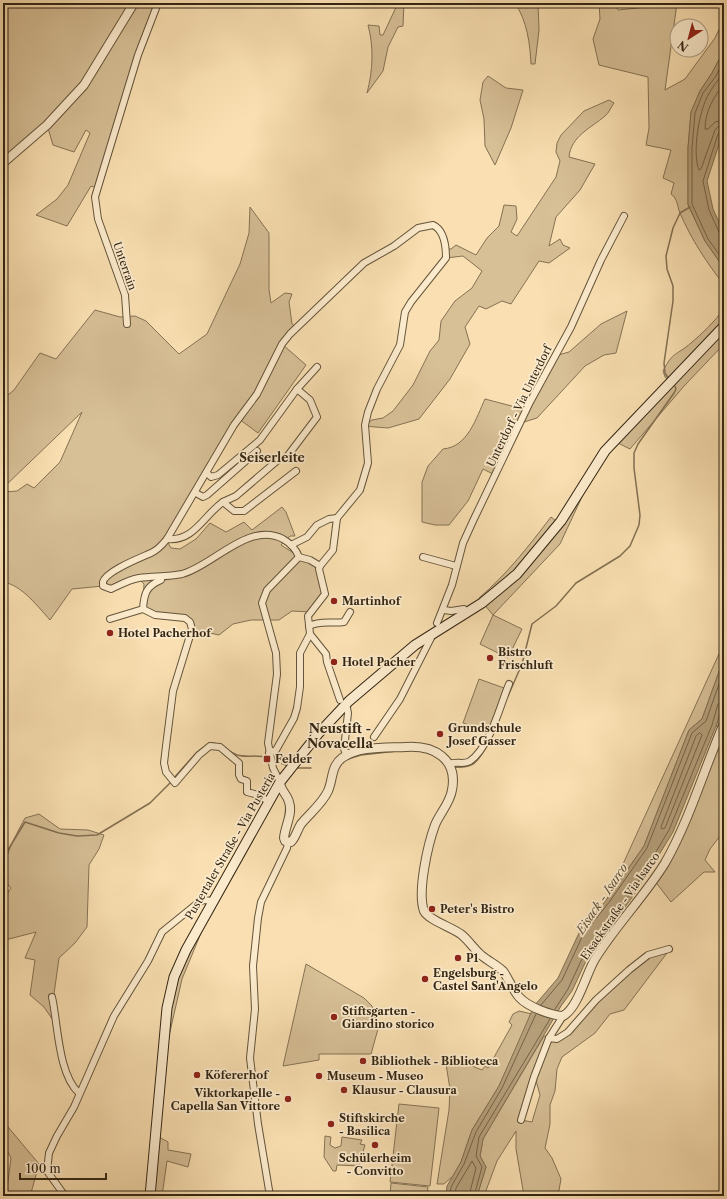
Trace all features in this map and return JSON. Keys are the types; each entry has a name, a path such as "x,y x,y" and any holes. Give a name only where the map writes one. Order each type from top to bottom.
{"main road":[{"name":"Pustertaler Straße - Via Pusteria","path":"150,1196 170,989 186,950 212,901 280,782 290,767 335,716 387,668 415,645 467,612 508,583 529,562 561,521 604,451 724,326"}],"street":[{"path":"3,162 41,130 77,94 134,3"},
{"name":"Unterrain","path":"127,324 125,295 95,208 97,188 138,55 158,3"},
{"name":"Unterdorf - Via Unterdorf","path":"437,623 444,610 456,566 473,521 530,402 571,327 598,267 624,216"},
{"path":"320,566 310,560 299,557 291,545 278,537 269,536 251,538 227,548 197,569 182,574 138,578 126,581 110,589 104,586 103,582 106,576 130,562 152,553 167,539 234,425 257,394 282,344 290,334 364,263 394,246 418,228 433,225 441,232 446,249 446,258 411,302 405,312 400,345 377,389 368,412 365,425 368,463 360,490 337,518 333,550 319,569 325,594 308,616 310,634 326,654 327,662 340,700"},
{"path":"207,473 211,477 218,475 260,440 297,390 317,367"},
{"path":"286,458 317,416 310,400 297,390"},
{"path":"196,492 203,497 207,495 258,451"},
{"path":"167,539 177,540 187,536 223,502 236,496 278,460"},
{"path":"223,502 234,511 244,511 296,471"},
{"path":"291,545 307,537 317,525 329,519 337,518"},
{"path":"288,842 284,838 290,808 289,800 280,788 280,782 269,753 269,727 277,674 276,653 262,603 267,590 299,557"},
{"path":"423,557 456,566"},
{"path":"143,609 146,589 152,584 161,580 161,577"},
{"path":"110,619 143,609 155,615 185,618 190,622 192,629 173,691 164,763 166,772 173,781 205,749 215,745 238,760 239,775 241,779 247,781 247,792 258,795 268,801"},
{"path":"444,610 451,611 464,609 467,612"},
{"path":"309,626 324,622 333,624 344,622 350,612"},
{"path":"269,753 276,750 294,718 300,687 300,653 310,634"},
{"path":"376,749 372,736 400,699 431,638"},
{"path":"449,764 466,763 477,753 488,736 509,684"},
{"path":"347,708 344,749 347,756"},
{"name":"Eisackstraße - Via Isarco","path":"521,1120 534,1077 561,1016 572,1009 596,958 642,897 665,862 680,832 724,723"},
{"path":"288,842 294,839 302,823 324,798 328,791 334,768 341,759 365,750 376,749 416,746 426,747 435,751 449,764 454,781 452,792 435,824 429,844 423,885 424,911 429,916 462,935 481,955 500,968 519,997 534,1006 561,1016"},
{"path":"270,1196 258,1124 250,1058 255,1009 254,966 261,902 287,848 288,842"},
{"path":"64,1196 47,1171 49,1153 56,1136 74,1107 114,1016 148,961 162,932 199,902 204,900 212,901"},
{"path":"550,1038 557,1039 568,1032 596,1000 648,955 669,949"},
{"path":"52,997 62,1055 70,1081 79,1093"}],"shaded area":[{"path":"3,3 157,3 97,188 91,186 67,226 36,215 57,199 68,185 90,133 86,130 74,152 53,145 47,125 3,163"},
{"path":"398,3 404,3 403,26 398,27 388,47 383,71 367,93 371,76 372,59 368,25 379,26 380,35 383,35"},
{"path":"515,3 538,3 539,30 535,64 531,64 527,32"},
{"path":"599,3 614,3 618,10 657,6 657,3 677,3 675,18 669,18 669,58 665,90 685,79 700,58 709,58 709,46 715,38 724,19 724,50 712,73 700,91 691,112 688,148 688,205 705,241 724,268 724,285 684,223 676,200 671,194 674,183 663,178 671,150 646,145 649,128 648,77 599,65 593,39 600,19"},
{"path":"488,76 506,88 523,90 511,128 495,165 485,146 484,119 480,100 483,82"},
{"path":"609,100 614,103 608,113 582,133 574,143 569,157 595,164 580,190 556,217 549,246 560,239 563,245 570,248 549,263 539,261 511,304 502,301 486,309 479,306 465,327 470,344 450,379 419,419 388,428 363,426 372,420 383,418 393,411 413,385 430,351 439,340 441,321 455,301 472,288 482,271 463,256 446,258 446,249 451,249 456,245 476,255 487,238 499,226 504,205 516,206 517,219 511,232 517,236 556,177 560,161 556,152 557,143 561,135 584,111"},
{"path":"250,207 269,233 269,290 271,303 285,293 292,294 289,302 292,324 296,327 282,344 306,365 258,433 239,419 165,538 171,548 180,549 196,539 210,523 226,532 244,522 252,530 282,507 286,512 295,536 290,536 281,545 319,569 325,594 310,612 292,611 279,620 251,620 233,624 219,635 192,629 190,622 155,615 143,609 144,584 138,578 114,588 103,586 72,589 50,620 35,603 17,587 3,582 3,492 17,491 27,484 34,488 60,462 82,412 3,488 3,399 14,390 40,353 56,359 95,310 120,317 135,316 146,321 179,354 207,334 240,264 249,233"},
{"path":"724,309 724,344 685,385 630,449 616,442 670,382 665,377 663,371 669,360 700,335"},
{"path":"627,311 616,353 604,355 585,366 537,418 524,422 497,476 483,469 468,501 449,525 435,525 422,522 422,482 428,466 443,449 452,447 465,437 474,423 485,399 523,409 551,357 569,352 601,324"},
{"path":"587,486 560,544 493,615 479,598 526,549 551,517 561,525"},
{"path":"493,615 522,629 508,658 480,644"},
{"path":"724,643 724,658 702,719 689,730 644,846 607,899"},
{"path":"479,679 504,688 488,732 463,723"},
{"path":"724,700 724,831 710,849 705,860 715,872 704,872 671,902 654,880 665,862 721,729 716,726"},
{"path":"39,814 60,829 88,830 104,835 99,849 89,865 87,927 75,943 59,958 54,994 57,1026 44,1007 30,995 35,960 25,958 36,932 5,940 3,938 3,900 11,888 3,879 7,855 25,818"},
{"path":"213,904 182,979 167,1045 171,999 177,977"},
{"path":"657,952 667,953 624,1010 610,1014 595,1033 562,1057 557,1069 555,1091 550,1105 550,1124 545,1148 552,1158 561,1179 558,1196 524,1196 516,1149 516,1131 497,1161 484,1196 477,1196 486,1167 480,1156 483,1139 544,1036 557,1039 596,1000","holes":["535,1077 540,1095 532,1122 521,1120"]},
{"name":"Stiftsgarten - Giardino storico","path":"306,964 364,998 372,1006 378,1029 371,1054 319,1054 319,1060 283,1066"},
{"path":"519,1011 532,1014 499,1086 472,1130 461,1162 453,1176 444,1184 437,1184 449,1110 450,1089 445,1058 452,1058 482,1070 485,1066 488,1068 512,1025 509,1022 513,1014"},
{"path":"399,1104 439,1108 430,1186 390,1182"},
{"path":"3,1121 39,1164 31,1193 32,1196 6,1196 11,1158 3,1143"},
{"path":"325,1136 331,1137 330,1145 335,1148 341,1146 342,1137 362,1140 360,1144 365,1145 359,1166 337,1165 336,1171 333,1171 324,1157"},
{"path":"159,1137 168,1142 168,1150 191,1154 188,1167 167,1161 162,1196 154,1196"},
{"path":"391,1183 428,1187 427,1196 390,1196"}],"water":[{"path":"724,50 724,129 707,181 713,209 724,233 724,268 705,241 688,204 688,148 691,112 700,91 712,73"},
{"path":"724,658 724,700 716,726 673,832 638,889 585,963 572,991 561,1006 483,1139 480,1156 486,1167 477,1196 446,1196 447,1186 461,1162 472,1130 499,1086 534,1006 558,978 579,933 607,899 644,846 689,730 702,719"}],"waterway":[{"path":"668,378 665,373 664,363 673,301 673,286 667,269 666,256 673,228 680,213 690,207"},
{"path":"508,696 522,664 532,624 556,606 576,583 620,556 630,546 639,525 640,515 634,468 634,453 638,444 674,393 676,389 674,384"},
{"path":"173,779 197,752 209,743 221,745 237,755 260,756 268,758"},
{"path":"453,767 469,766 479,759 485,749"},
{"path":"348,759 361,755 397,751"},
{"path":"273,760 288,766"},
{"path":"296,768 311,768"},
{"path":"3,858 25,822 59,833 77,836 97,835 150,803 171,782"}],"place":[{"name":"Martinhof","path":"334,601"},
{"name":"Hotel Pacherhof","path":"110,633"},
{"name":"Bistro Frischluft","path":"490,658"},
{"name":"Hotel Pacher","path":"334,662"},
{"name":"Grundschule Josef Gasser","path":"440,734"},
{"name":"Felder","path":"267,759"},
{"name":"Peter's Bistro","path":"432,909"},
{"name":"P1","path":"458,958"},
{"name":"Engelsburg - Castel Sant'Angelo","path":"425,979"},
{"name":"Stiftsgarten - Giardino storico","path":"334,1017"},
{"name":"Bibliothek - Biblioteca","path":"363,1061"},
{"name":"Köfererhof","path":"197,1075"},
{"name":"Museum - Museo","path":"319,1076"},
{"name":"Klausur - Clausura","path":"344,1090"},
{"name":"Viktorkapelle - Capella San Vittore","path":"288,1099"},
{"name":"Stiftskirche - Basilica","path":"331,1124"},
{"name":"Schülerheim - Convitto","path":"375,1145"}],"district":[{"name":"Seiserleite","path":"272,458"},
{"name":"Neustift - Novacella","path":"340,736"}],"water label":[{"name":"Eisack - Isarco","path":"602,899"}]}
